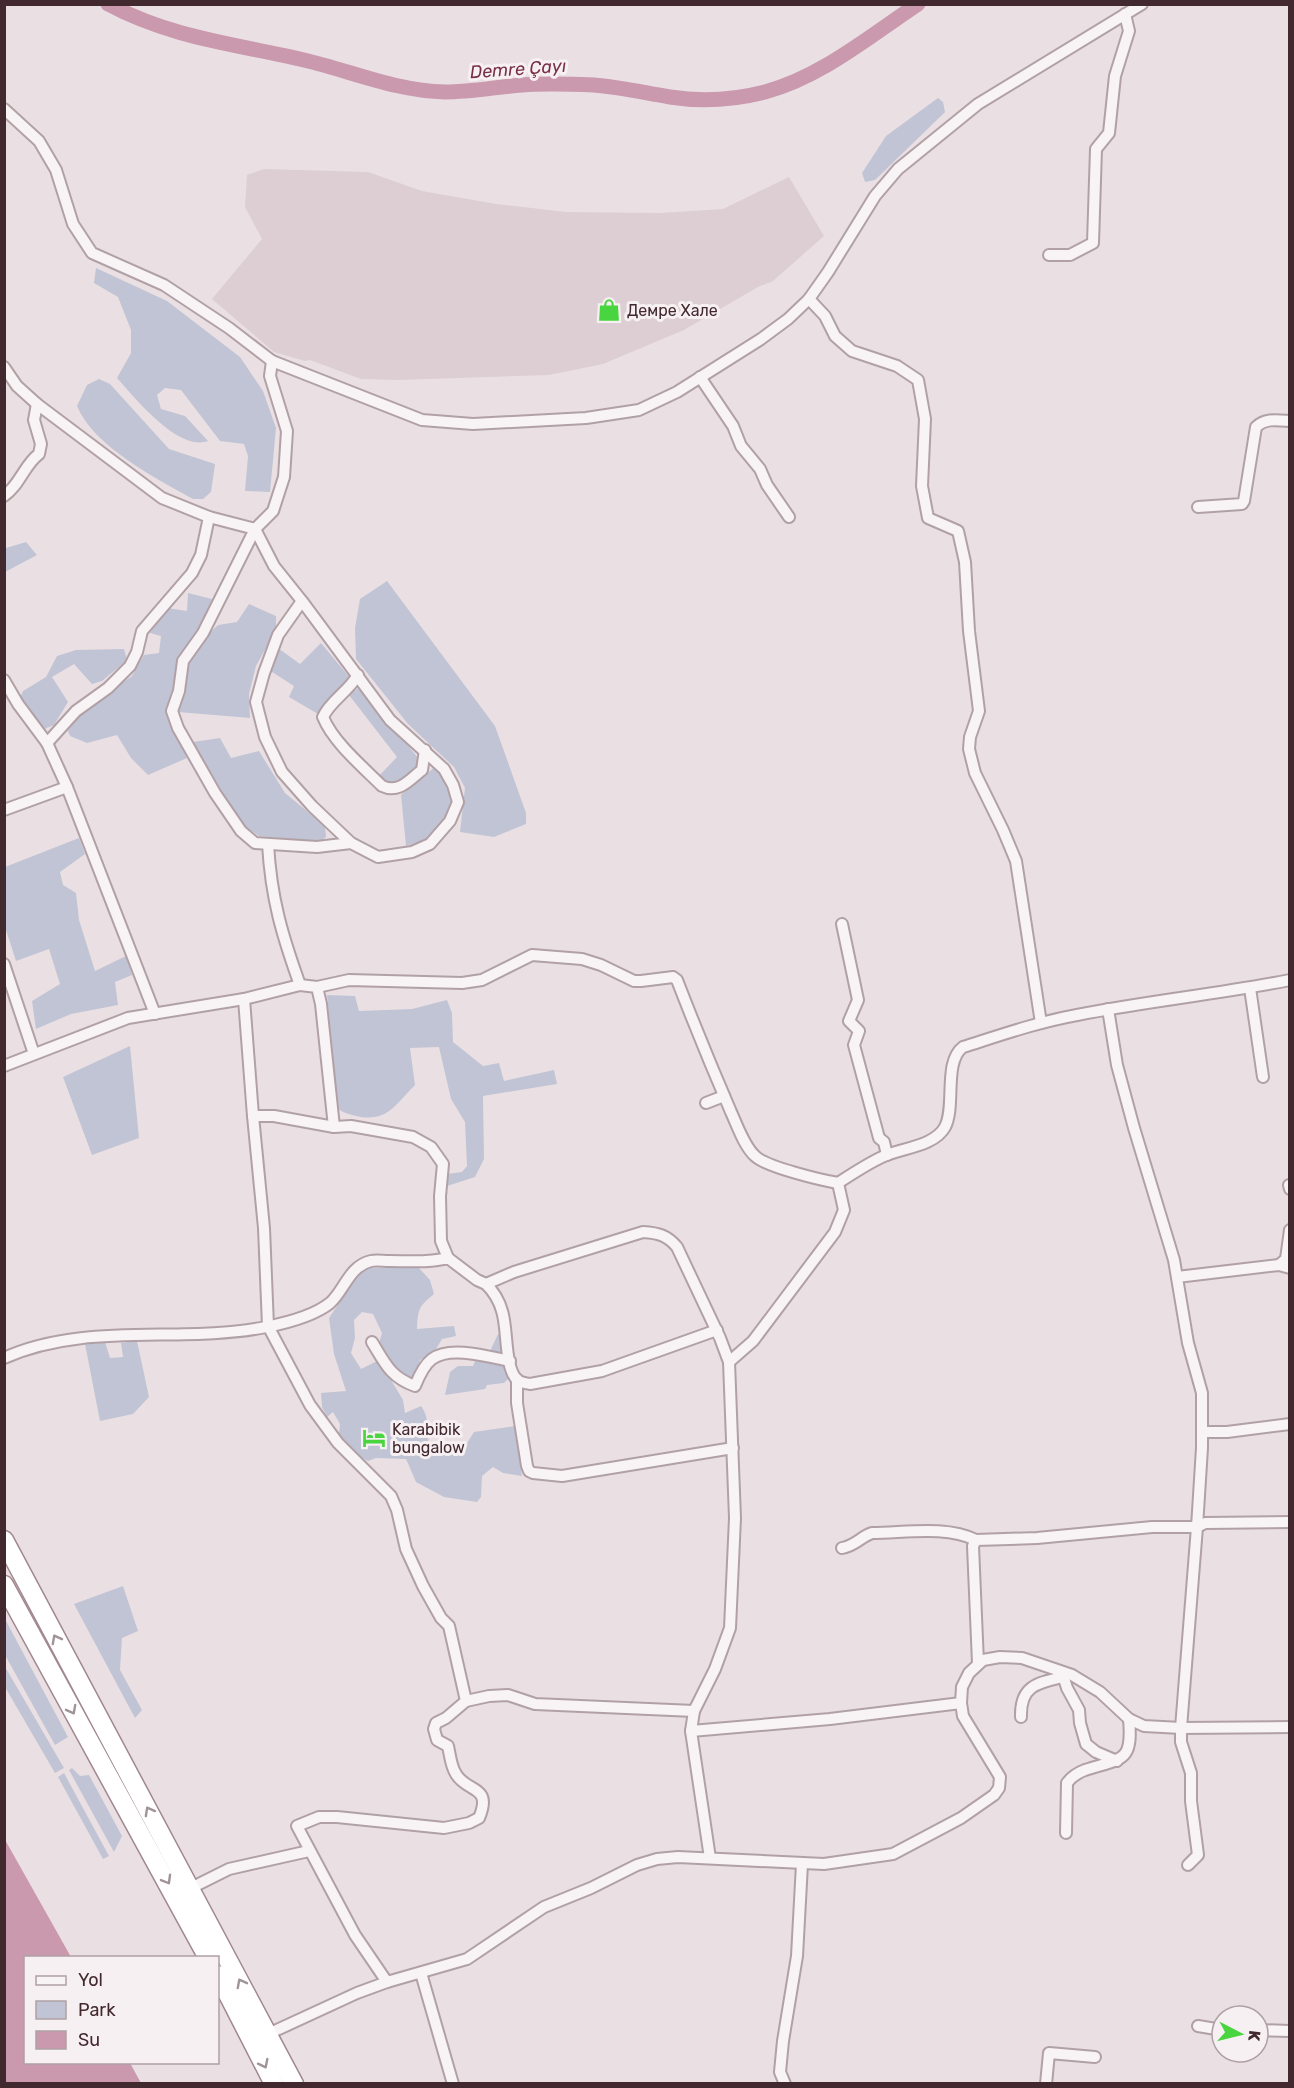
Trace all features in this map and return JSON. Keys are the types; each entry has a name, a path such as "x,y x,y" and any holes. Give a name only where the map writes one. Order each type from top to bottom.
{"highway":[{"path":"4,1540 191,1888 260,2038 274,2084"},
{"path":"4,1585 207,1956"},
{"path":"219,1976 294,2084"}],"street":[{"path":"4,109 39,141 56,170 73,224 92,253 164,285 229,328 272,362 422,420 473,424 590,418 639,410 677,392 761,339 788,319 809,298 828,272 874,196 898,169 978,104 1142,4"},
{"path":"1049,255 1070,255 1093,243 1096,149 1109,133 1115,76 1129,31 1125,14"},
{"path":"809,298 825,315 835,336 852,351 897,366 918,380 925,419 922,486 928,518 958,531 965,562 969,631 979,711 970,737 969,749 975,773 1016,861 1041,1023"},
{"path":"272,362 270,376 287,431 284,477 273,511 255,529 203,633 183,661 172,711 178,728 215,792 242,831 255,843 317,847 351,843"},
{"path":"4,367 17,386 37,404 162,498 209,517 255,529 274,566 302,601 358,675 390,720 444,769 453,785 458,802 450,821 430,844 412,852 378,857 351,843 312,806 282,772 265,737 256,702 278,635 302,601"},
{"path":"700,378 733,426 741,446 760,469 766,485 789,517"},
{"path":"4,496 12,491 30,461 39,454 41,444 34,420 37,404"},
{"path":"1198,507 1242,504 1256,428 1261,422 1269,420 1290,421"},
{"path":"47,743 76,711 108,688 130,666 137,652 142,630 192,573 201,555 209,517"},
{"path":"358,675 351,687 326,709 323,717 326,726 335,737 382,786 390,790 399,789 422,770 425,750"},
{"path":"4,680 18,704 47,743 67,787 155,1014"},
{"path":"4,810 67,787"},
{"path":"268,844 274,904 300,985"},
{"path":"842,924 858,1000 849,1021 859,1031 854,1045 879,1138 884,1142 887,1155"},
{"path":"4,1066 128,1018 244,999 300,985 317,987 349,980 462,983 482,980 532,955 582,959 634,981 673,976 677,980 706,1056 741,1134 754,1156 766,1163 838,1183 887,1155 937,1136 945,1127 955,1057 957,1051 963,1047 1041,1023 1108,1009 1290,980"},
{"path":"4,964 34,1054"},
{"path":"317,987 321,1004 334,1127"},
{"path":"1250,988 1263,1077"},
{"path":"244,999 264,1228 268,1326 310,1405 338,1443 391,1497 397,1510 406,1549 423,1586 441,1618 449,1626 466,1701"},
{"path":"1108,1009 1117,1065 1178,1277 1190,1353 1202,1393 1197,1527 1180,1728 1181,1742 1191,1773 1191,1801 1198,1855 1188,1865"},
{"path":"706,1103 724,1096"},
{"path":"253,1116 274,1116 334,1127 351,1126 412,1137 431,1147 442,1164 441,1241 448,1258 486,1284 499,1301 503,1314 510,1360 517,1379 517,1403 526,1466 529,1471 562,1476 733,1448"},
{"path":"729,1362 753,1341 835,1232 844,1210 838,1183"},
{"path":"1289,1185 1290,1189"},
{"path":"1178,1277 1285,1267 1290,1230"},
{"path":"486,1284 514,1272 574,1255 614,1240 643,1232 657,1233 668,1237 677,1247 717,1330 729,1362 733,1448 735,1518 730,1628 715,1669 694,1711 691,1731 710,1858"},
{"path":"4,1358 27,1347 58,1341 111,1336 198,1335 268,1326 320,1310 332,1301 352,1273 371,1261 436,1261 448,1258"},
{"path":"517,1379 522,1383 530,1384 602,1371 717,1330"},
{"path":"372,1342 391,1373 401,1381 415,1386 424,1367 433,1358 449,1352 510,1360"},
{"path":"1202,1432 1227,1432 1290,1424"},
{"path":"842,1548 853,1546 865,1535 872,1533 934,1532 958,1534 976,1540 1037,1538 1152,1527 1197,1527 1205,1523 1290,1522"},
{"path":"976,1540 974,1546 978,1663"},
{"path":"260,2038 357,1993 468,1959 544,1906 591,1888 637,1865 657,1858 710,1858 824,1864 893,1854 961,1818 994,1795 999,1788 1000,1777 963,1716 962,1687 978,1663 1000,1657 1022,1658 1063,1674 1072,1675 1100,1692 1130,1719 1144,1726 1290,1727"},
{"path":"1022,1717 1021,1703 1026,1693 1034,1686 1063,1674"},
{"path":"1063,1674 1067,1688 1077,1702 1086,1744 1117,1761"},
{"path":"387,1983 355,1935 297,1826 319,1817 338,1817 430,1828 469,1823 479,1818 483,1810 483,1796 478,1789 461,1781 455,1773 448,1746 437,1740 434,1730 436,1723 446,1719 466,1701 508,1695 535,1704 694,1711"},
{"path":"691,1731 830,1719 961,1703"},
{"path":"1066,1833 1067,1783 1078,1772 1117,1761 1126,1755 1130,1745 1130,1719"},
{"path":"191,1888 229,1869 309,1851"},
{"path":"785,2084 780,2072 797,1956 802,1864"},
{"path":"421,1973 453,2084"},
{"path":"1198,2026 1210,2028"},
{"path":"1270,2030 1290,2031"},
{"path":"1046,2084 1049,2053 1095,2057"}],"shaded area":[{"path":"264,169 368,172 422,191 496,204 566,212 660,213 723,209 789,177 824,236 773,281 758,287 684,330 603,364 549,375 399,380 361,379 310,360 305,361 274,352 212,299 262,239 245,207 247,175"}],"green space":[{"path":"938,98 943,102 945,112 875,180 865,182 862,173 886,136"},
{"path":"96,268 167,301 240,357 263,391 276,428 270,492 245,491 248,456 244,444 220,441 181,390 165,388 157,395 161,409 185,416 208,441 196,442 184,439 171,431 146,410 117,378 131,353 131,330 118,297 94,283"},
{"path":"99,379 110,384 169,449 215,464 211,492 203,499 193,499 128,460 97,435 85,421 77,406 87,385"},
{"path":"26,542 37,555 5,572 5,546 6,548"},
{"path":"387,581 495,726 526,813 526,824 494,837 460,832 465,788 454,767 408,724 356,659 355,628 360,599"},
{"path":"188,593 212,599 204,624 176,682 168,718 187,758 148,775 131,758 117,735 87,743 70,736 68,731 82,711 132,676 144,655 159,653 161,636 150,633 167,608 187,611"},
{"path":"249,604 276,616 276,630 256,666 249,694 250,718 178,712 189,660 206,636 218,625 237,622"},
{"path":"321,643 351,679 318,714 289,697 294,686 269,670 278,648 300,664"},
{"path":"124,649 127,660 102,681 92,684 74,664 52,677 68,702 54,725 42,730 20,698 23,691 46,677 57,656 76,650"},
{"path":"361,686 418,758 417,767 395,786 388,785 377,778 397,757 349,695"},
{"path":"220,738 231,758 259,751 285,793 325,826 326,837 320,842 259,836 242,825 193,742"},
{"path":"436,766 448,786 452,800 445,819 428,839 406,846 401,795"},
{"path":"79,838 85,854 60,872 63,885 76,893 79,920 95,971 126,956 132,975 115,982 118,1005 71,1014 36,1029 32,1001 60,984 49,949 16,961 5,927 5,867"},
{"path":"327,995 355,996 359,1011 412,1009 447,1000 452,1013 453,1042 483,1066 499,1063 504,1081 554,1070 557,1084 483,1096 484,1159 475,1177 447,1186 447,1174 462,1172 467,1166 465,1122 451,1099 439,1047 410,1048 415,1085 390,1111 375,1117 356,1116 342,1112 338,1109"},
{"path":"130,1046 139,1138 92,1155 63,1077"},
{"path":"369,1268 419,1268 430,1280 434,1294 420,1308 417,1329 454,1326 456,1336 442,1339 433,1354 420,1360 418,1374 413,1380 393,1371 379,1343 382,1333 373,1314 362,1312 354,1320 355,1338 351,1353 361,1369 379,1360 403,1400 405,1413 421,1406 424,1410 428,1425 428,1447 445,1455 464,1448 474,1432 515,1426 522,1476 503,1473 493,1467 482,1476 481,1497 477,1502 444,1497 416,1482 406,1459 376,1458 368,1461 357,1455 339,1434 340,1424 333,1412 327,1417 322,1407 321,1393 346,1391 334,1354 329,1318 360,1272"},
{"path":"498,1334 501,1337 509,1378 504,1383 487,1385 485,1389 445,1395 450,1372 458,1366 473,1366 476,1359 486,1360"},
{"path":"137,1341 149,1397 133,1414 100,1421 85,1344 105,1342 110,1358 123,1357 121,1343"},
{"path":"123,1586 138,1631 122,1638 120,1670 142,1710 135,1718 74,1604"},
{"path":"5,1619 68,1737 55,1745 5,1655"},
{"path":"4,1665 64,1768 55,1773 5,1687"},
{"path":"72,1768 80,1776 89,1775 122,1836 114,1852 69,1770"},
{"path":"64,1773 109,1856 103,1859 58,1777"}],"water":[{"path":"4,1838 70,1956 24,1956 24,2064 131,2064 141,2083 5,2083"}],"waterway":[{"name":"Demre Çayı","path":"108,4 132,16 180,32 322,64 374,80 427,91 464,91 531,84 558,84 613,87 682,99 706,100 742,97 765,92 806,76 844,54 918,4"}],"place":[{"name":"Демре Хале","path":"609,310"},
{"name":"Karabibik bungalow","path":"374,1438"}]}
